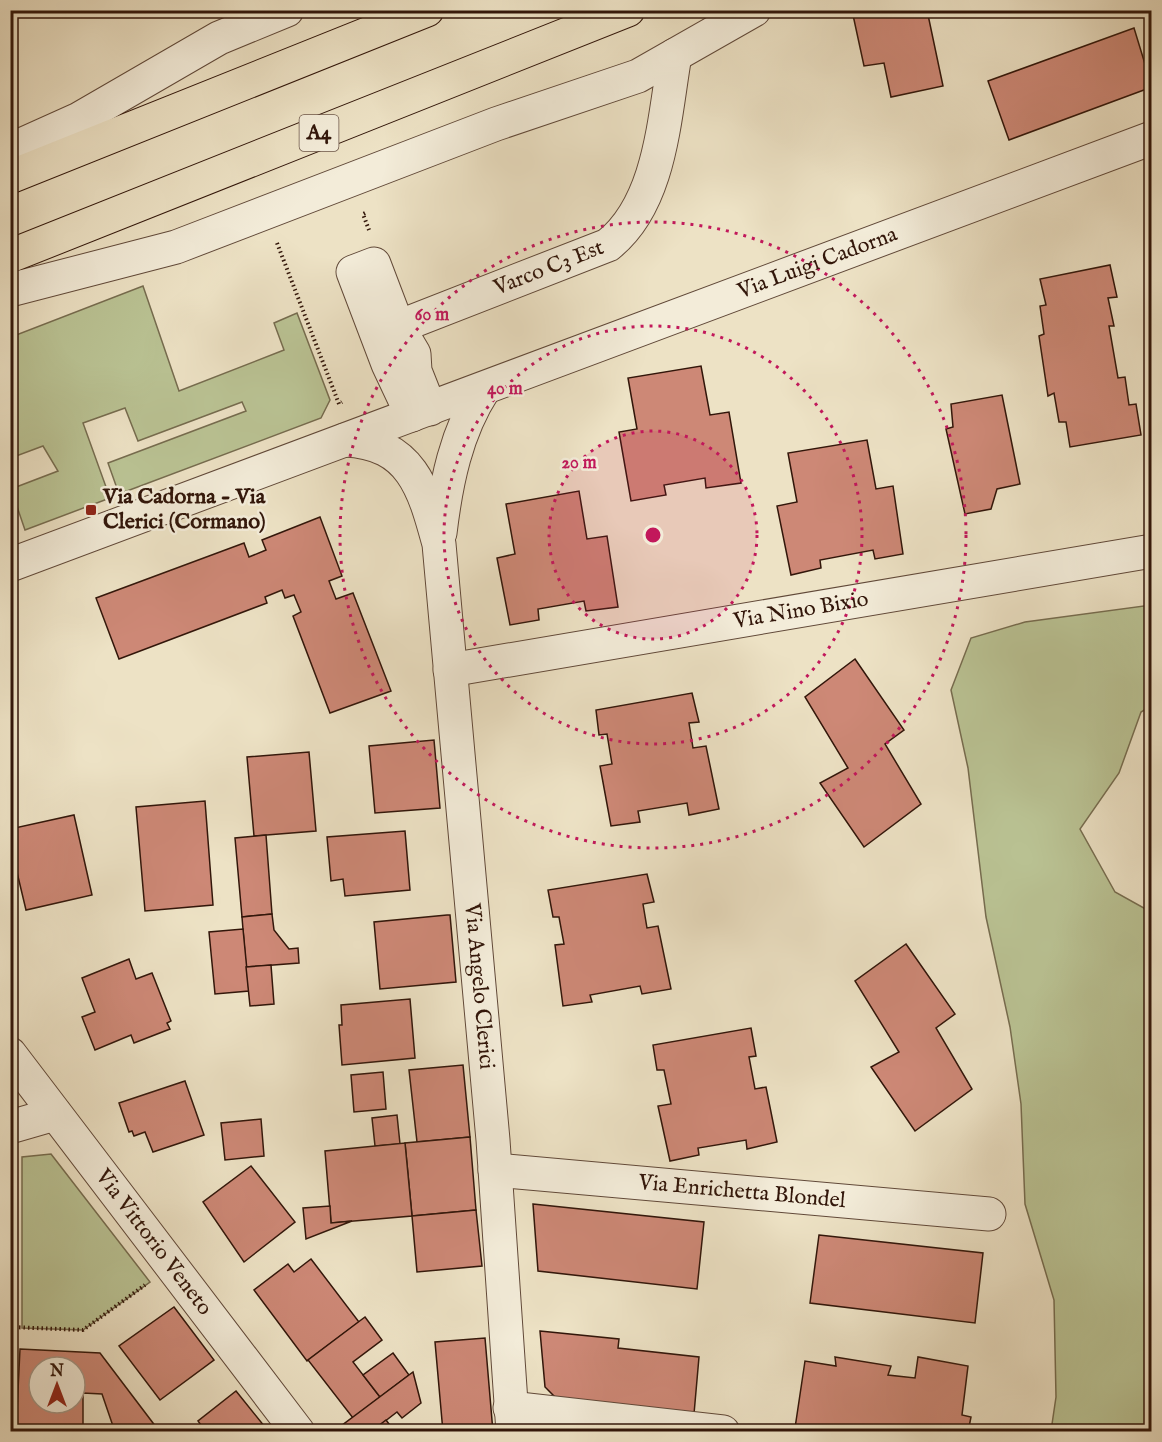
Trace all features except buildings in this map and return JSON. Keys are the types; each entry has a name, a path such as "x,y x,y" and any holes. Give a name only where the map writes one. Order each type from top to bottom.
{"highway":[{"path":"10,177 427,10"},
{"name":"A4","path":"10,256 628,10"}],"street":[{"path":"10,150 79,119 219,38 287,10"},
{"path":"10,290 176,247 496,124 638,76 754,10"},
{"name":"Varco C3 Est","path":"398,327 608,245 623,233 635,216 647,190 657,152 675,55"},
{"name":"Via Luigi Cadorna","path":"10,566 1152,138"},
{"path":"366,256 398,327 414,354 421,412"},
{"path":"366,256 388,364 421,412"},
{"name":"Via Angelo Clerici","path":"439,544 443,510 456,450 464,425 484,389"},
{"name":"Via Angelo Clerici","path":"345,440 372,443 409,467 426,498 439,544 495,1170 512,1420"},
{"name":"Via Nino Bixio","path":"450,670 1152,551"},
{"name":"Via Vittorio Veneto","path":"13,1063 56,1114 298,1431"},
{"path":"10,1127 56,1114"},
{"name":"Via Enrichetta Blondel","path":"495,1170 989,1214"},
{"path":"512,1420 723,1431"}],"path":[{"path":"366,256 363,214 373,210"},
{"path":"276,240 339,404"},
{"path":"10,1328 83,1330 171,1265"}],"green space":[{"path":"143,286 179,391 284,350 274,323 297,313 330,400 321,418 119,494 108,463 246,411 242,402 138,441 125,408 83,423 110,498 25,530 11,489 58,471 43,446 11,458 11,337"},
{"path":"1151,605 1151,706 1141,712 1119,773 1080,829 1115,892 1151,912 1151,1431 1051,1431 1056,1397 1054,1300 1025,1204 1021,1104 1010,1027 986,917 968,768 951,690 971,638 1025,622"},
{"path":"51,1154 150,1282 83,1330 22,1328 22,1157"}],"place":[{"name":"Via Cadorna - Via Clerici (Cormano)","path":"91,510"}]}
